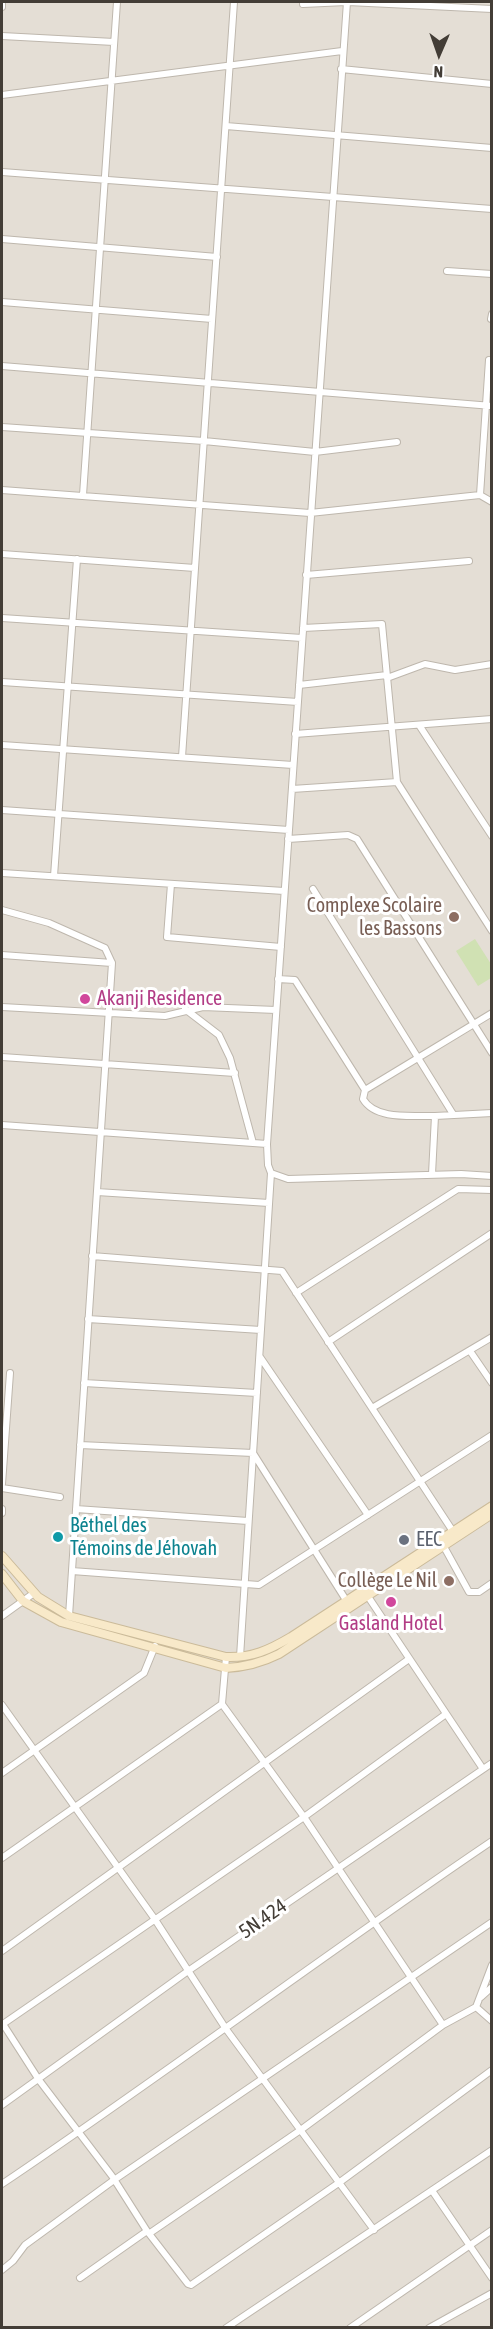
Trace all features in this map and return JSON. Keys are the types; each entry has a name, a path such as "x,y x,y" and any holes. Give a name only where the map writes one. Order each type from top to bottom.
{"main road":[{"path":"2,1574 23,1600 61,1622 226,1668 257,1664 273,1657 443,1545 492,1506"},
{"path":"2,1556 34,1593 48,1605 69,1616 226,1657 240,1657 268,1651 346,1600 454,1534 492,1514"}],"street":[{"path":"2,2 2,7"},
{"path":"83,495 117,2"},
{"path":"182,757 234,2"},
{"path":"303,4 347,2 492,9"},
{"path":"240,1657 271,1173 268,1165 267,1144 347,2"},
{"path":"2,36 114,42"},
{"path":"2,94 342,51"},
{"path":"341,69 492,84"},
{"path":"226,126 492,147"},
{"path":"2,172 105,182 492,209"},
{"path":"2,239 217,256"},
{"path":"447,271 492,274"},
{"path":"2,302 212,319"},
{"path":"491,319 492,314"},
{"path":"480,495 489,406 489,360"},
{"path":"2,366 319,390 489,406"},
{"path":"2,427 204,441 315,452 397,442"},
{"path":"2,490 310,513 480,495 492,502"},
{"path":"2,554 195,568"},
{"path":"54,876 77,559"},
{"path":"306,575 469,561"},
{"path":"2,618 302,638"},
{"path":"303,628 382,624 397,782 492,931"},
{"path":"299,685 387,677 425,664 455,670 492,664"},
{"path":"2,682 297,702"},
{"path":"295,734 492,720"},
{"path":"419,725 492,836"},
{"path":"2,745 293,765"},
{"path":"292,789 397,782"},
{"path":"2,810 289,830"},
{"path":"288,839 348,835 357,839 492,1053"},
{"path":"2,873 284,891"},
{"path":"171,884 167,937 281,947"},
{"path":"313,889 453,1114"},
{"path":"2,910 49,923 105,948 112,963 69,1616"},
{"path":"2,955 112,963"},
{"path":"278,979 295,980 365,1090 363,1099 366,1105 387,1114 435,1116 492,1113"},
{"path":"2,1006 165,1016 185,1009 202,1007 276,1010"},
{"path":"185,1009 219,1035 235,1073 253,1143"},
{"path":"365,1090 492,1013"},
{"path":"2,1057 235,1073"},
{"path":"432,1174 435,1116"},
{"path":"2,1125 267,1144"},
{"path":"271,1173 278,1178 288,1179 432,1174 492,1176"},
{"path":"296,1293 458,1189 492,1190"},
{"path":"97,1192 269,1203"},
{"path":"328,1342 492,1233"},
{"path":"92,1256 282,1271 454,1534"},
{"path":"88,1319 261,1330"},
{"path":"372,1408 492,1337"},
{"path":"471,1351 492,1383"},
{"path":"259,1356 368,1515"},
{"path":"10,1373 2,1486 60,1497"},
{"path":"84,1383 257,1393"},
{"path":"72,1571 259,1585 492,1435"},
{"path":"80,1445 253,1453"},
{"path":"253,1453 346,1600"},
{"path":"76,1509 249,1521"},
{"path":"443,1545 469,1592 479,1592 492,1583"},
{"path":"2,1616 34,1593"},
{"path":"366,1594 483,1769"},
{"path":"2,1773 144,1673 158,1638"},
{"path":"226,1657 222,1704 267,1764 375,1920 410,1979 443,2025"},
{"path":"2,1950 117,1866 267,1764 409,1659"},
{"path":"2,1858 222,1704"},
{"path":"2,1705 154,1918 226,2029 302,2129 374,2230"},
{"path":"446,1714 304,1817 2,2023 5,2034 114,2180 148,2232 191,2285 340,2182 492,2070"},
{"name":"5N.424","path":"2,2105 337,1867 492,1763"},
{"path":"2,2184 226,2029 375,1920 492,1842"},
{"path":"2,2270 13,2261 25,2245 114,2180 492,1922"},
{"path":"80,2278 302,2129 443,2025 476,2007 492,1965"},
{"path":"479,1999 492,1987"},
{"path":"476,2007 492,2021"},
{"path":"226,2328 433,2192 492,2150"},
{"path":"433,2192 492,2278"},
{"path":"350,2328 492,2230"},
{"path":"429,2328 492,2293"}],"shaded area":[{"path":"2,2 491,2 491,2327 2,2327"}],"green space":[{"path":"475,939 491,964 491,978 478,986 456,951"}],"place":[{"name":"Complexe Scolaire les Bassons","path":"454,917"},
{"name":"Akanji Residence","path":"85,999"},
{"name":"Béthel des Témoins de Jéhovah","path":"58,1537"},
{"name":"EEC","path":"404,1540"},
{"name":"Collège Le Nil","path":"449,1581"},
{"name":"Gasland Hotel","path":"391,1602"}]}
